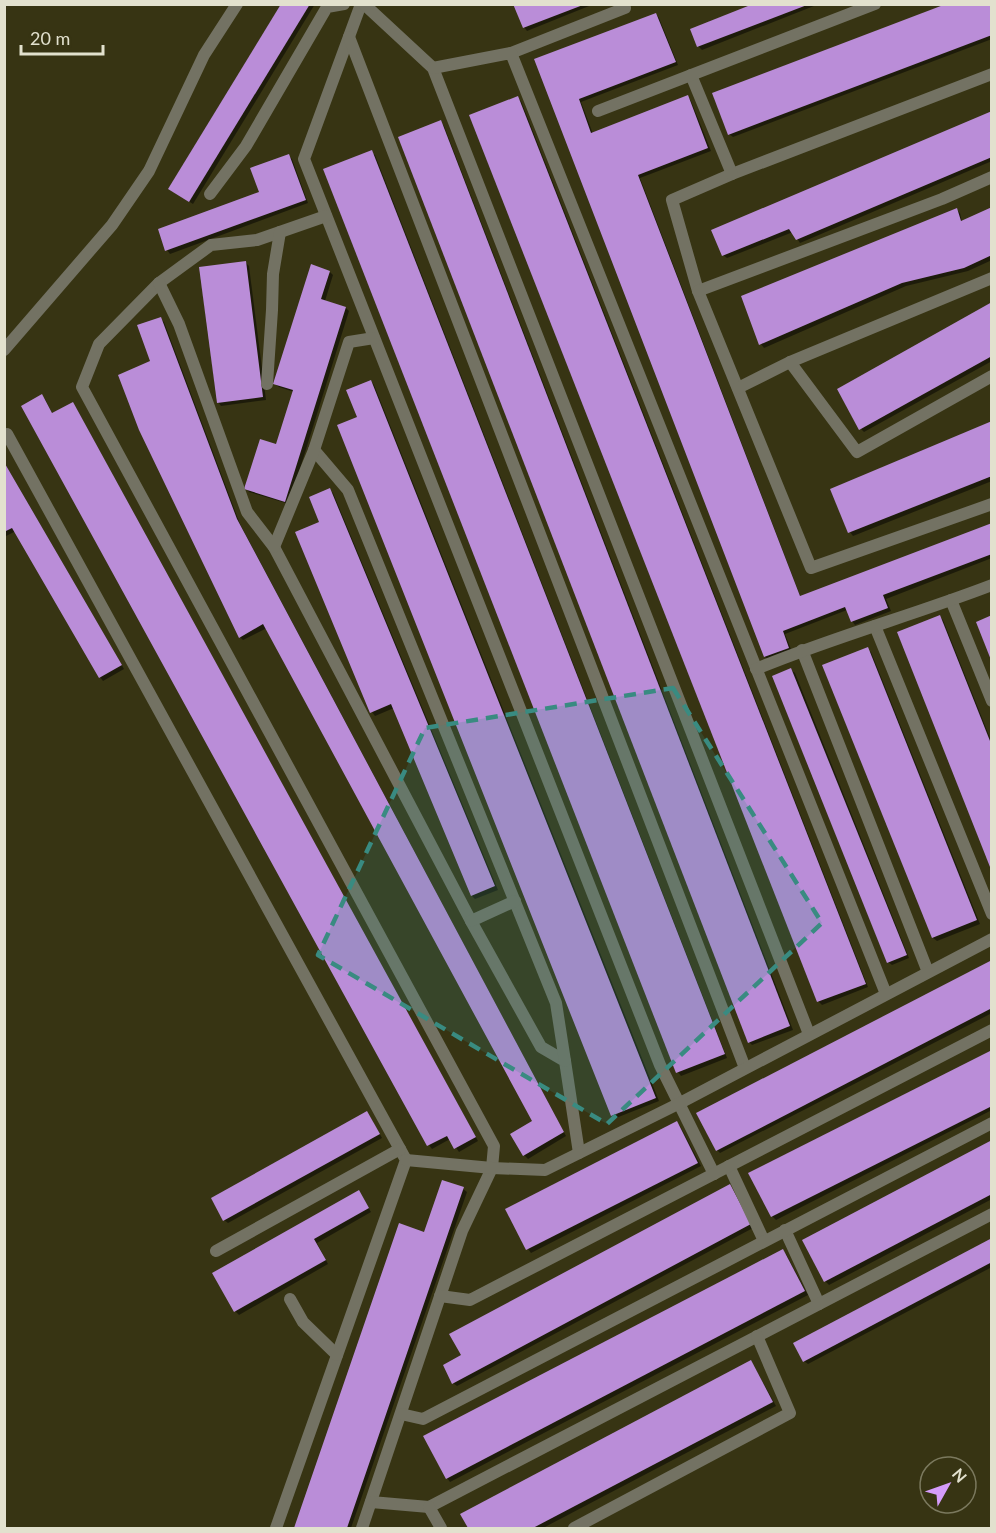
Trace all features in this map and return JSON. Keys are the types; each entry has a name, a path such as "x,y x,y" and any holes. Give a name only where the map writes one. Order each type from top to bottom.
{"lane":[{"path":"4,350 112,225 149,171 204,56 237,4"},
{"path":"210,194 246,146 327,7 344,4"},
{"path":"714,1174 660,1065 304,159 363,4 434,68 809,1034"},
{"path":"598,111 875,4"},
{"path":"434,68 511,53 625,8"},
{"path":"349,37 745,1068"},
{"path":"511,53 886,994"},
{"path":"992,74 732,174 672,200 698,291 811,568 992,504"},
{"path":"691,75 732,174"},
{"path":"698,291 942,199 992,177"},
{"path":"326,216 257,240 211,245 159,283 99,344 82,387 494,1146 492,1168 462,1231 362,1528"},
{"path":"267,384 273,274 280,232"},
{"path":"738,388 790,363 992,278"},
{"path":"159,283 179,324 247,512 274,547 471,921 541,1047 565,1061"},
{"path":"274,547 314,450 349,342 374,338"},
{"path":"790,363 857,452 992,376"},
{"path":"7,434 403,1154 337,1354 276,1528"},
{"path":"314,450 348,490 556,1003 579,1153"},
{"path":"756,669 802,650 992,585"},
{"path":"951,600 992,701"},
{"path":"875,626 992,914"},
{"path":"802,650 928,972"},
{"path":"471,921 515,901"},
{"path":"216,1251 403,1154 492,1168 545,1170 680,1103 992,939"},
{"path":"440,1296 471,1300 992,1030"},
{"path":"400,1414 423,1419 992,1123"},
{"path":"729,1166 764,1241"},
{"path":"371,1502 429,1507 992,1214"},
{"path":"785,1230 819,1304"},
{"path":"290,1299 303,1322 337,1354"},
{"path":"574,1528 790,1413 757,1336"},
{"path":"429,1507 441,1528"}],"highlighted area":[{"path":"673,688 822,923 607,1124 318,955 425,728"}],"building":[{"path":"281,4 310,4 189,202 168,189"},
{"path":"513,4 583,4 583,5 523,28"},
{"path":"753,4 807,5 697,47 690,29"},
{"path":"946,4 992,4 992,35 728,135 712,93"},
{"path":"656,13 676,62 579,99 591,133 688,95 708,148 638,175 800,596 992,523 992,554 883,595 888,608 851,622 845,607 783,631 789,648 764,657 534,59"},
{"path":"518,96 866,984 817,1002 469,115"},
{"path":"992,111 992,157 796,240 789,229 722,256 711,230"},
{"path":"441,120 790,1026 748,1043 398,137"},
{"path":"372,150 725,1054 676,1073 323,169"},
{"path":"289,154 306,200 165,251 158,229 259,192 250,168"},
{"path":"992,207 992,255 964,268 902,283 759,345 741,296 957,208 961,221"},
{"path":"246,261 263,397 217,403 199,267"},
{"path":"311,264 330,271 321,299 346,307 285,502 244,489 260,439 276,444 293,390 273,384"},
{"path":"992,302 992,356 859,430 837,389"},
{"path":"161,317 237,519 564,1132 523,1156 510,1134 532,1121 263,624 239,638 139,430 118,375 150,361 137,325"},
{"path":"371,380 656,1098 611,1116 337,425 357,417 346,390"},
{"path":"42,394 52,413 73,402 476,1137 454,1149 447,1136 427,1146 21,406"},
{"path":"992,421 992,476 848,533 830,489"},
{"path":"4,462 122,665 99,678 12,528 4,532"},
{"path":"330,488 495,886 471,896 391,704 370,713 295,532 319,522 309,497"},
{"path":"940,615 992,746 992,872 897,632"},
{"path":"992,615 992,660 991,660 976,622"},
{"path":"868,647 977,920 932,938 822,665"},
{"path":"791,668 907,955 887,963 772,676"},
{"path":"992,960 992,1008 716,1151 696,1113"},
{"path":"992,1050 992,1106 771,1217 748,1173"},
{"path":"367,1111 380,1134 223,1221 211,1198"},
{"path":"677,1121 698,1163 526,1250 505,1209"},
{"path":"992,1140 992,1194 824,1282 802,1240"},
{"path":"442,1180 464,1187 347,1528 294,1528 399,1223 424,1232"},
{"path":"730,1184 751,1224 452,1384 443,1365 461,1355 449,1334"},
{"path":"359,1190 369,1208 314,1239 326,1260 234,1312 212,1273"},
{"path":"992,1238 992,1262 803,1362 793,1343"},
{"path":"783,1249 805,1291 446,1479 423,1436"},
{"path":"751,1360 773,1402 533,1528 468,1528 460,1514"}]}
